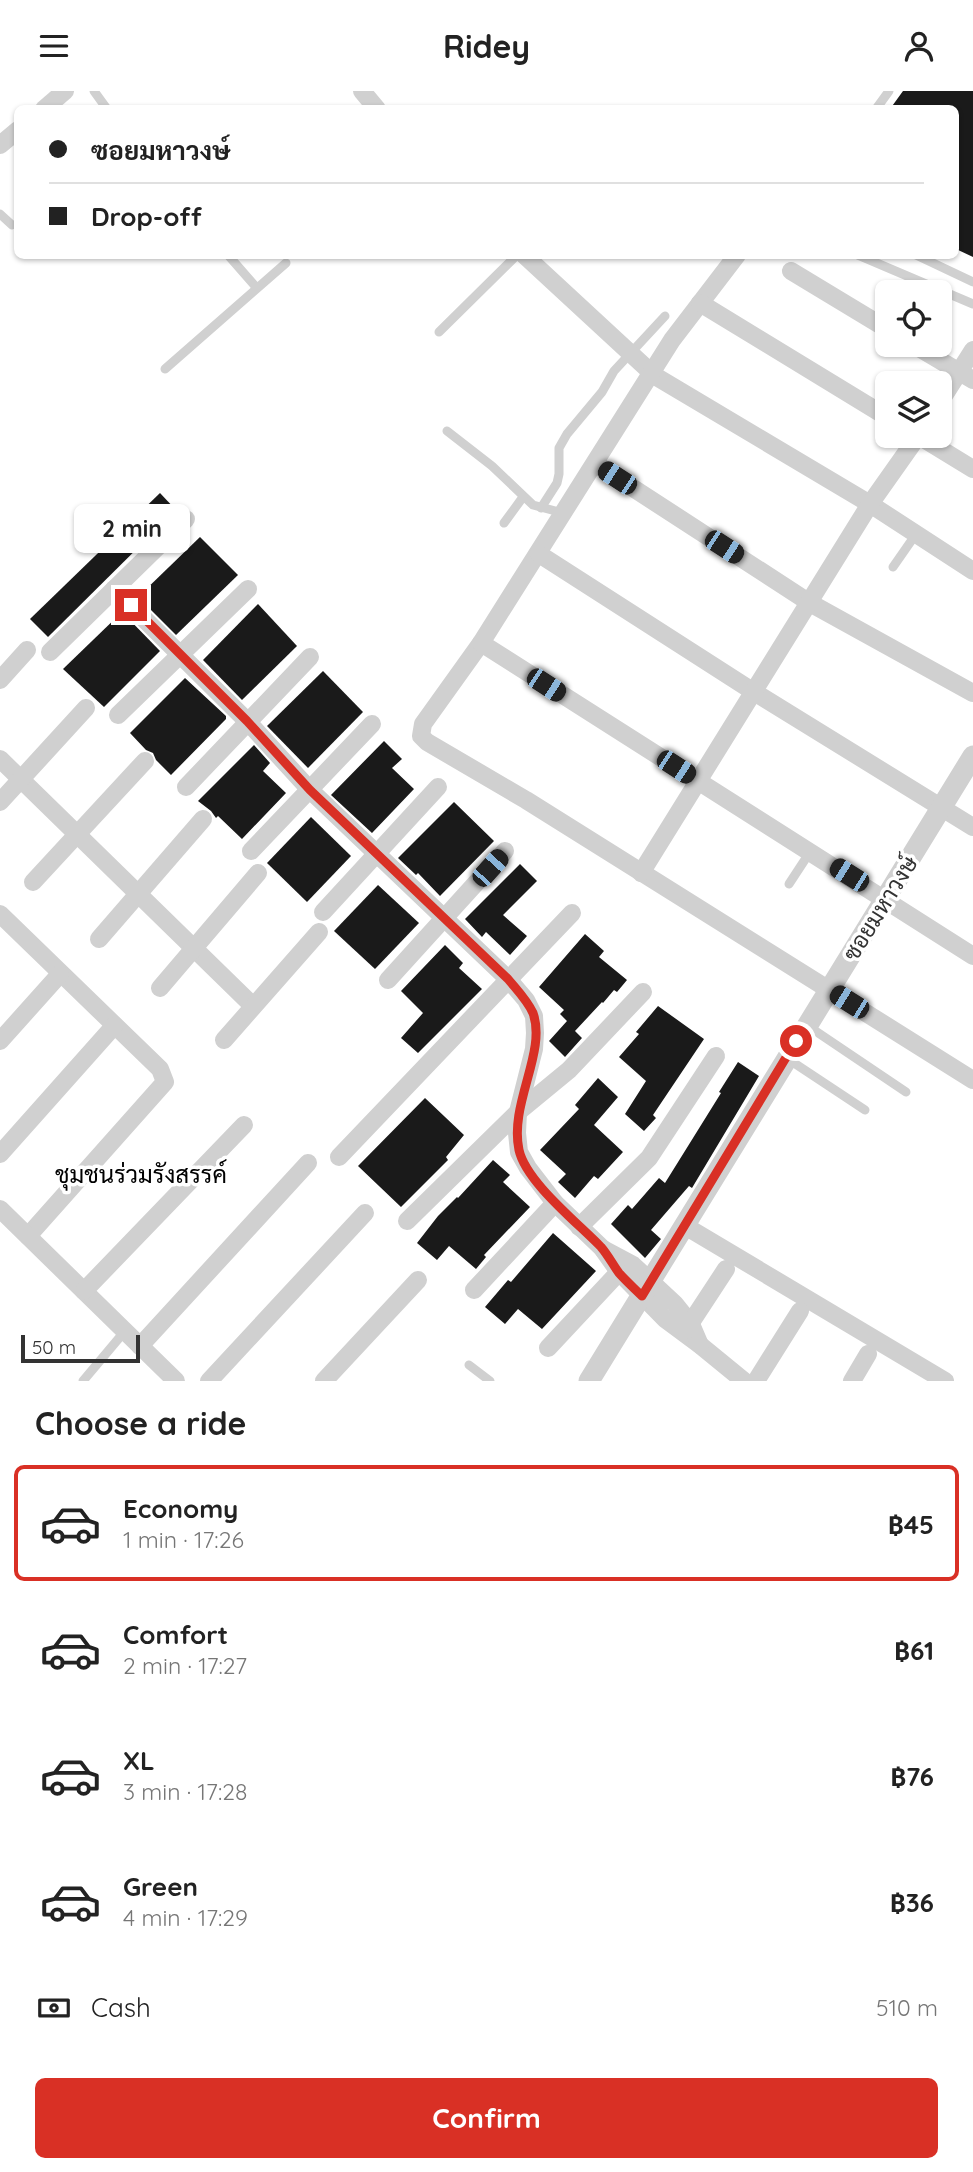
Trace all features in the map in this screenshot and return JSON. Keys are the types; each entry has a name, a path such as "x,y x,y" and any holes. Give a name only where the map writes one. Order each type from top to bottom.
{"street":[{"path":"49,105 65,91"},
{"path":"362,91 374,105"},
{"path":"0,145 14,133"},
{"path":"528,259 654,374 870,504 973,571"},
{"path":"734,259 654,374 481,643 423,724 421,736 426,742 526,800 973,1080"},
{"path":"790,271 875,322"},
{"path":"702,305 875,410"},
{"path":"952,390 966,376 973,350"},
{"path":"934,357 966,376"},
{"path":"641,873 870,504 910,448"},
{"path":"938,448 973,469"},
{"path":"596,464 810,603 973,693"},
{"path":"50,652 186,519"},
{"path":"539,554 754,692 973,827"},
{"path":"114,589 247,721 310,790 508,979 526,1000 534,1016 536,1033 518,1112 519,1152 528,1168 555,1203 602,1248 619,1272 646,1289 700,1345 744,1381"},
{"path":"118,715 248,589"},
{"path":"481,643 973,956"},
{"path":"0,680 27,650"},
{"path":"186,787 310,657"},
{"path":"0,802 86,708"},
{"path":"251,851 372,724"},
{"name":"ซอยมหาวงษ์","path":"589,1381 973,756"},
{"path":"0,758 253,1006"},
{"path":"33,882 145,761"},
{"path":"323,912 438,787"},
{"path":"99,939 203,819"},
{"path":"388,979 505,851"},
{"path":"160,988 258,873"},
{"path":"339,1157 572,913"},
{"path":"3,924 160,1069 164,1082 28,1236"},
{"path":"223,1040 319,932"},
{"path":"0,1041 60,974"},
{"path":"407,1221 518,1112 569,1070 643,992"},
{"path":"0,1154 114,1026"},
{"path":"579,1227 649,1159 716,1056"},
{"path":"84,1291 244,1125"},
{"path":"140,1346 308,1163"},
{"path":"474,1290 555,1203"},
{"path":"0,1209 176,1381"},
{"path":"209,1381 365,1213"},
{"path":"685,1226 945,1381"},
{"path":"602,1248 633,1265 646,1289"},
{"path":"687,1329 726,1269"},
{"path":"548,1348 619,1272"},
{"path":"324,1381 418,1280"},
{"path":"756,1381 800,1311"},
{"path":"852,1381 868,1354"}],"lane":[{"path":"0,214 12,225"},
{"path":"231,259 256,288"},
{"path":"439,332 513,259"},
{"path":"867,259 973,304"},
{"path":"924,259 973,282"},
{"path":"165,369 286,263"},
{"path":"541,508 559,474 559,447 567,433 602,392 629,353 665,316"},
{"path":"447,431 492,466 523,497 541,508 565,514"},
{"path":"504,523 523,497"},
{"path":"893,568 916,534"},
{"path":"789,884 811,851"},
{"path":"806,1025 906,1092"},
{"path":"786,1058 865,1110"},
{"path":"83,1381 125,1331"},
{"path":"469,1366 490,1381"}],"building":[{"path":"903,91 973,91 973,257 959,250 959,105 893,105"},
{"path":"160,493 176,510 48,637 30,619"},
{"path":"200,537 238,575 176,635 138,597"},
{"path":"258,604 297,646 242,700 203,660"},
{"path":"122,612 160,651 104,707 63,669"},
{"path":"323,671 363,712 308,768 267,726"},
{"path":"185,678 226,716 226,719 171,775 156,760 153,753 146,750 130,733"},
{"path":"384,741 402,759 392,768 414,789 372,833 331,795"},
{"path":"254,745 270,763 263,771 286,793 242,839 198,801"},
{"path":"454,802 494,841 440,896 418,873 416,875 398,858"},
{"path":"311,817 351,856 307,902 267,863"},
{"path":"520,864 537,881 503,915 527,936 510,955 486,932 482,937 465,919"},
{"path":"378,885 419,923 375,969 334,931"},
{"path":"585,934 604,951 599,957 627,980 575,1031 582,1038 565,1057 549,1041 567,1021 560,1014 564,1010 539,987"},
{"path":"445,945 463,963 459,968 482,989 418,1053 401,1038 423,1013 401,991"},
{"path":"658,1006 704,1039 653,1115 656,1118 644,1131 625,1114 646,1081 619,1057"},
{"path":"738,1062 759,1076 692,1188 689,1186 651,1230 661,1239 645,1258 611,1224 628,1205 632,1209 659,1178 665,1183"},
{"path":"598,1078 618,1097 594,1125 623,1152 598,1179 594,1176 575,1198 558,1182 566,1174 540,1150 579,1109 575,1105"},
{"path":"425,1098 464,1135 446,1157 448,1160 401,1207 358,1166"},
{"path":"493,1160 510,1175 503,1182 530,1207 484,1255 486,1257 476,1269 449,1246 437,1260 417,1243 438,1216"},
{"path":"553,1233 596,1271 542,1329 518,1309 505,1324 485,1307 508,1280 511,1282"}],"district":[{"name":"ชุมชนร่วมรังสรรค์","path":"141,1174"}],"route":[{"path":"131,605 247,721 310,790 508,979 526,1000 534,1016 536,1033 518,1112 519,1152 555,1203 602,1248 619,1272 642,1296 796,1041"}]}
